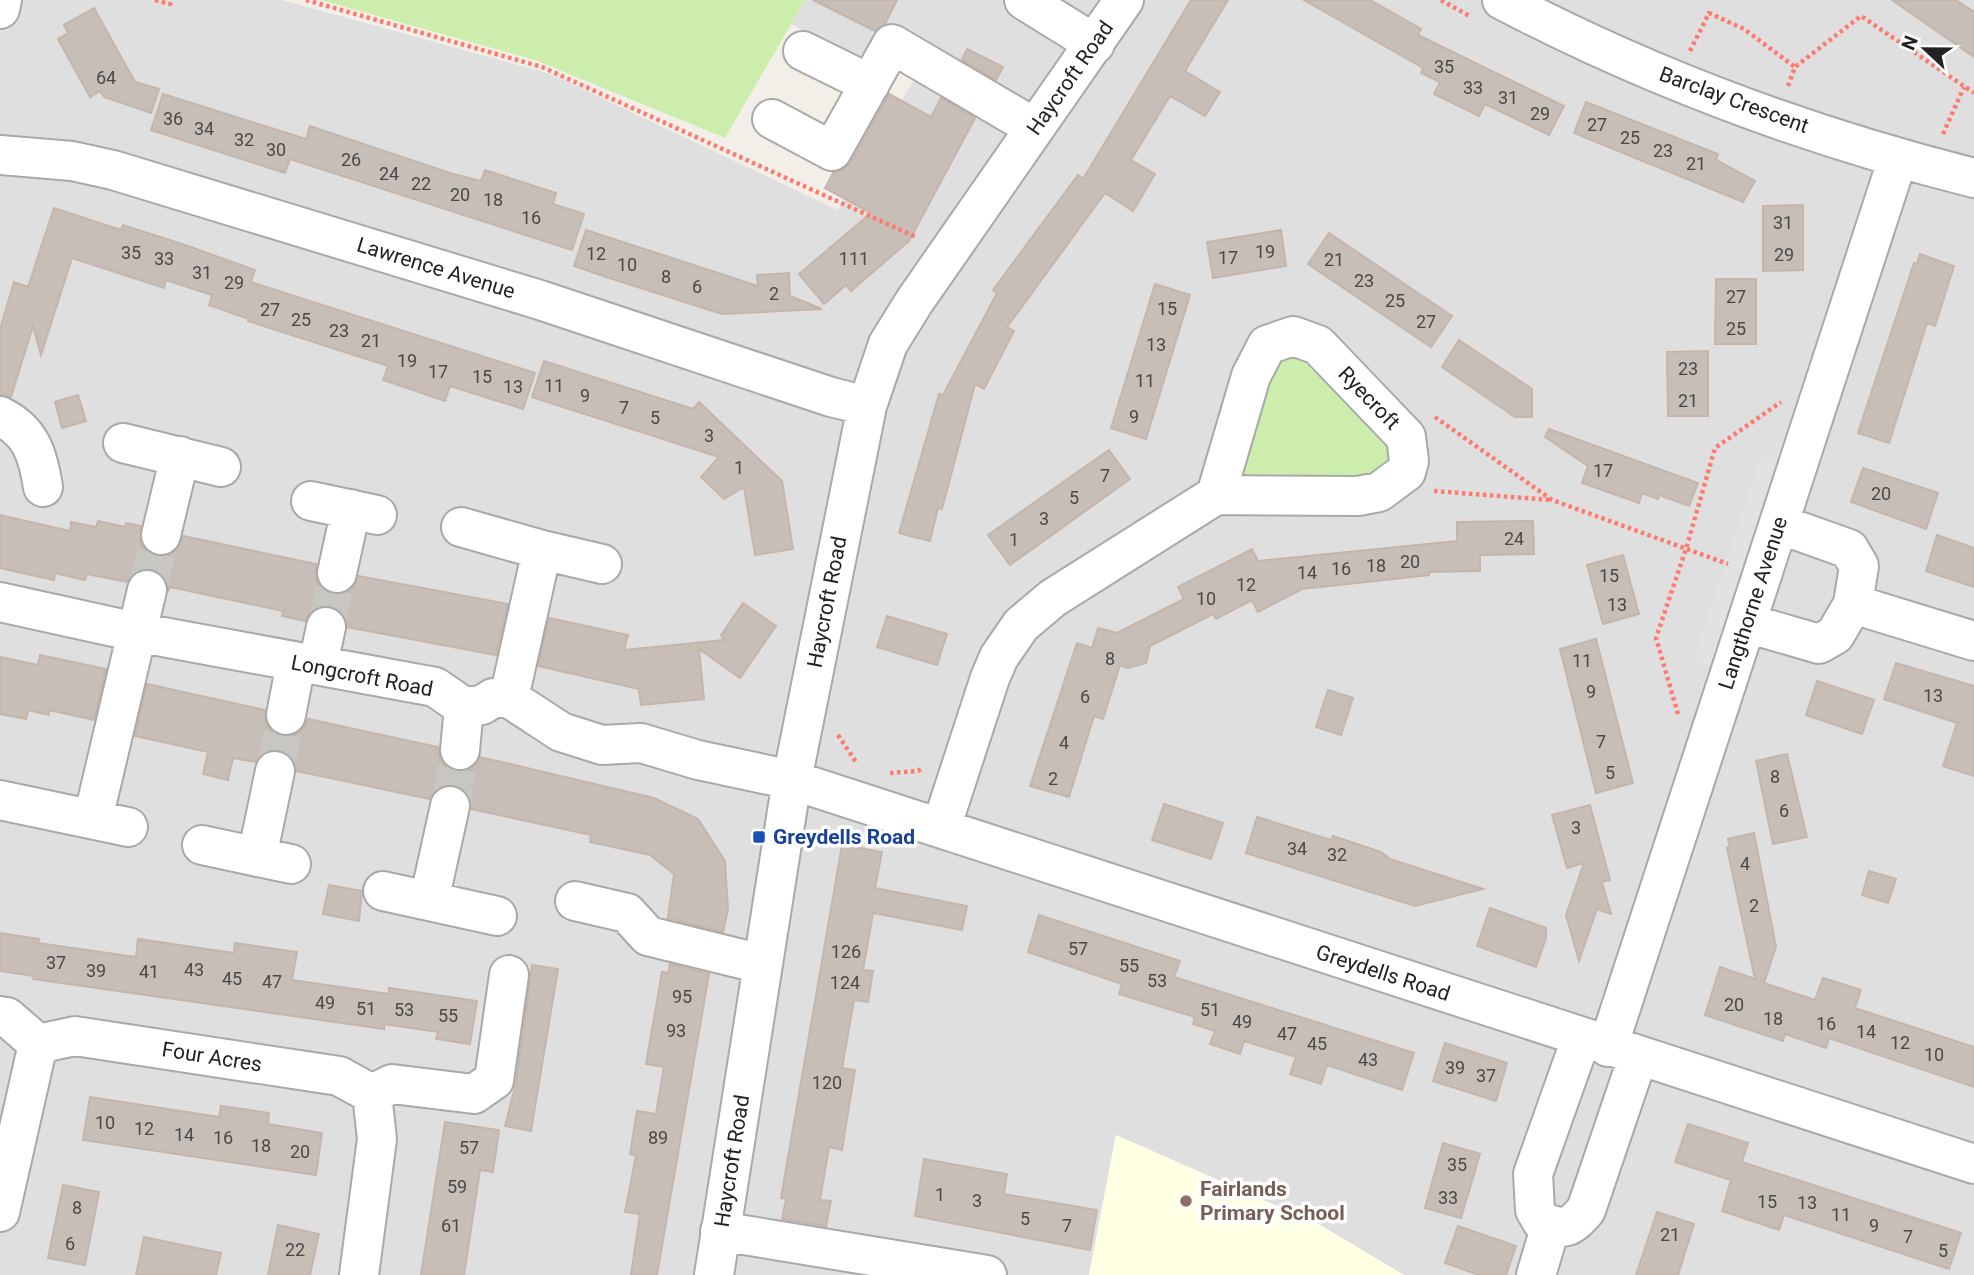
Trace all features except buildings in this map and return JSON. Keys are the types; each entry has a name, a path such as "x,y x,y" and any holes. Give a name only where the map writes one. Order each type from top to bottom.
{"street":[{"path":"0,9 2,0"},
{"path":"1024,0 1095,44"},
{"name":"Haycroft Road","path":"714,1275 792,780 867,406 888,344 948,252 1124,0"},
{"name":"Barclay Crescent","path":"1502,0 1577,40 1745,108 1914,163 1974,178"},
{"path":"772,118 832,151 892,44 1035,128"},
{"path":"803,51 870,85"},
{"name":"Lawrence Avenue","path":"0,155 60,160 113,170 540,300 831,397 867,406"},
{"name":"Langthorne Avenue","path":"1609,1048 1779,524 1914,163"},
{"name":"Ryecroft","path":"1216,495 1258,359 1267,345 1293,336 1318,345 1399,428 1406,437 1409,461 1406,472"},
{"path":"0,416 20,427 37,453 43,487"},
{"path":"123,443 221,467"},
{"path":"161,535 180,456"},
{"path":"941,828 999,657 1021,625 1053,597 1216,495 1357,496 1379,492 1406,472"},
{"path":"311,501 364,512 337,573"},
{"path":"1746,623 1819,644 1835,635 1853,604 1859,566 1849,549 1779,524"},
{"path":"461,527 602,564"},
{"path":"509,698 542,550"},
{"path":"0,800 110,823 136,632 147,590"},
{"name":"Longcroft Road","path":"0,602 136,632 176,637 435,687 464,707"},
{"path":"1853,604 1974,641"},
{"path":"286,715 307,663 326,627"},
{"path":"460,750 464,707 482,705 493,698 509,698 561,732 602,745 642,743 698,760 792,780"},
{"path":"202,845 274,861 275,771"},
{"name":"Greydells Road","path":"792,780 1609,1048 1974,1164"},
{"path":"429,901 450,806"},
{"path":"383,891 497,916"},
{"path":"575,901 627,912 648,936 762,964"},
{"path":"359,1275 377,1139 372,1094 392,1084 474,1094 494,1080 509,975"},
{"path":"0,1016 7,1017 38,1044 0,1212"},
{"name":"Four Acres","path":"38,1044 75,1036 339,1076 372,1094"},
{"path":"1609,1048 1586,1210 1574,1224 1562,1229 1542,1222 1535,1210 1533,1174 1609,1048"},
{"path":"1536,1275 1551,1225"},
{"path":"720,1231 987,1275"}],"path":[{"path":"155,0 170,4 172,0"},
{"path":"306,0 542,67 948,252"},
{"path":"1677,80 1709,13 1744,29 1795,67"},
{"path":"1914,163 1937,145 1964,87"},
{"path":"1681,726 1656,638 1686,549 1715,448 1783,400"},
{"path":"1431,414 1552,500 1762,576"},
{"path":"1406,472 1423,491 1552,500"},
{"path":"838,726 838,737 853,760 863,765"},
{"path":"883,774 918,771 926,764"}],"shaded area":[{"path":"0,0 282,0 551,74 838,210 931,51 887,25 863,63 791,24 805,0 1974,0 1974,1275 1404,1275 1320,1225 1116,1135 1089,1275 0,1275"},
{"path":"1762,453 1786,461 1717,668 1693,660"},
{"name":"Fairlands Primary School","path":"1116,1135 1320,1225 1404,1275 1089,1275"}],"green space":[{"path":"320,0 805,0 725,138 535,60"},
{"path":"1298,351 1396,446 1383,478 1249,479 1240,474 1268,363"}],"tunnel":[{"path":"147,590 161,535"},
{"path":"326,627 337,573"},
{"path":"275,771 286,715"},
{"path":"450,806 460,750"}],"place":[{"name":"Greydells Road","path":"759,837"},
{"name":"Fairlands Primary School","path":"1186,1201"}]}
